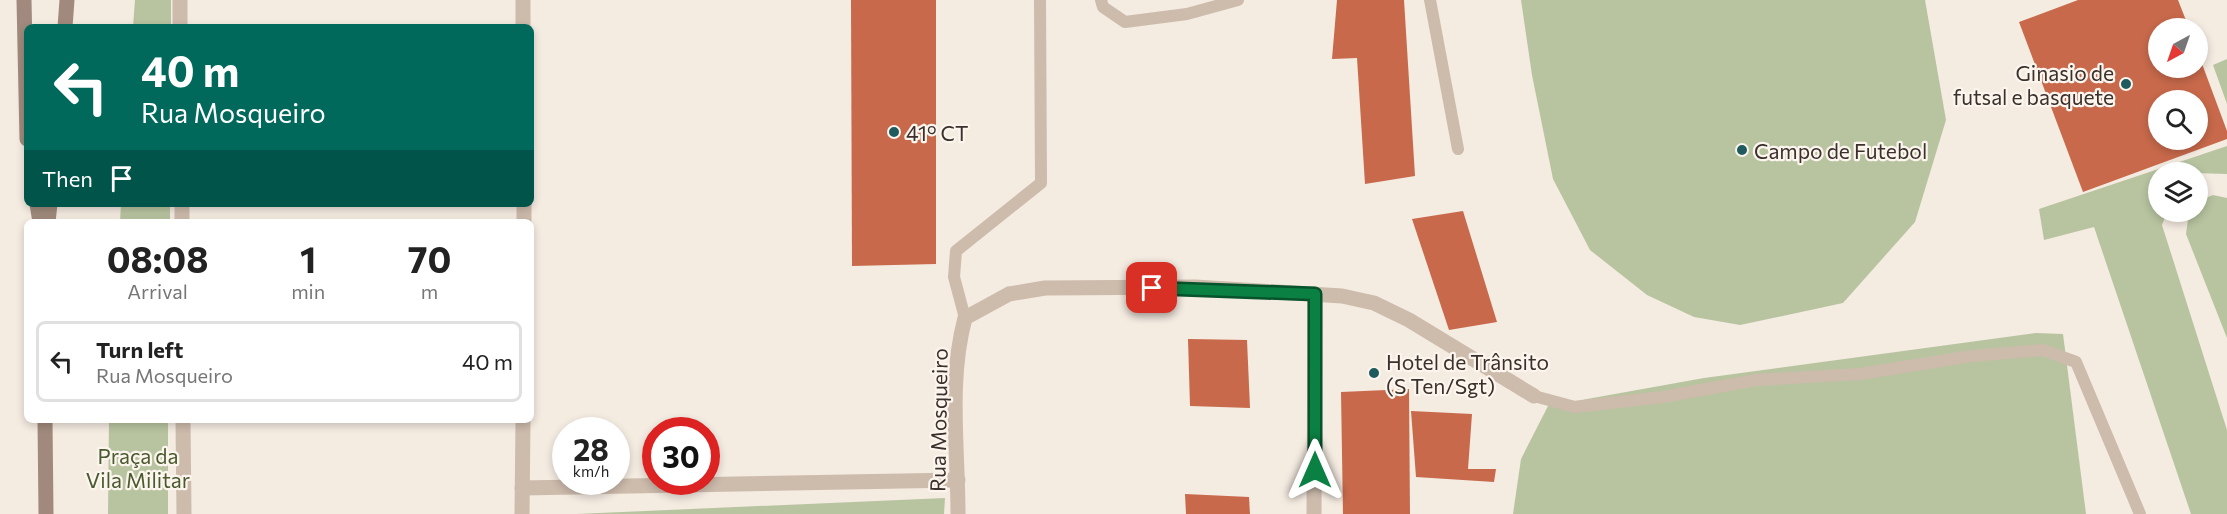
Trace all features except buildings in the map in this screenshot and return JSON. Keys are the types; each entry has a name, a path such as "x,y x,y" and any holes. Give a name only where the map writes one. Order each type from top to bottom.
{"main road":[{"path":"24,0 25,24"},
{"path":"65,24 67,0"},
{"path":"45,423 46,514"}],"street":[{"path":"180,0 180,24"},
{"path":"523,0 523,24"},
{"path":"965,318 1008,294 1045,288 1194,288 1342,296 1374,303 1409,320 1534,396"},
{"path":"1314,514 1315,294"},
{"name":"Rua Mosqueiro","path":"957,514 955,365 965,318"},
{"path":"183,423 184,514"},
{"path":"522,514 523,423"},
{"path":"522,488 958,480"}],"lane":[{"path":"965,318 954,277 957,251 1041,183 1040,0"},
{"path":"1101,0 1103,7 1125,22 1186,14 1238,0"},
{"path":"1430,0 1458,149"},
{"path":"1534,396 1575,407 1663,397 1756,380 1860,374 1972,356 2043,350 2076,362 2140,514"}],"green space":[{"path":"135,0 171,0 171,24 133,24"},
{"name":"Campo de Futebol","path":"1521,0 1925,0 1946,120 1915,222 1843,303 1740,325 1694,317 1647,295 1590,250 1553,179 1532,75"},
{"path":"2227,59 2227,104 2213,65"},
{"path":"2227,146 2227,174 2208,173 2208,162 2179,162"},
{"path":"2148,172 2148,222 2163,222 2162,225 2227,430 2227,514 2191,514 2094,227 2044,240 2039,209"},
{"path":"2213,195 2227,198 2227,338 2186,234 2188,222 2208,222 2208,197"},
{"path":"121,207 170,207 170,219 120,219"},
{"path":"2036,333 2063,334 2086,514 1513,514 1521,459 1548,406 1704,378"},
{"name":"Praça da Vila Militar","path":"109,423 168,423 168,514 108,514"},
{"path":"945,498 944,514 576,514"}],"place":[{"name":"Ginasio de futsal e basquete","path":"2126,84"},
{"name":"41º CT","path":"894,132"},
{"name":"Campo de Futebol","path":"1742,150"},
{"name":"Hotel de Trânsito (S Ten/Sgt)","path":"1374,373"}],"route":[{"path":"1152,288 1315,294 1315,470"}]}
